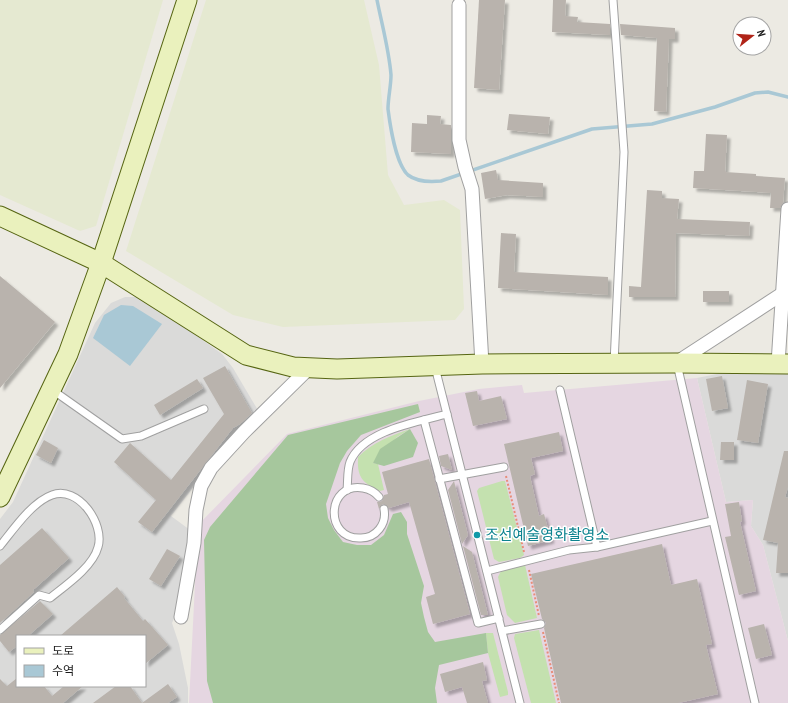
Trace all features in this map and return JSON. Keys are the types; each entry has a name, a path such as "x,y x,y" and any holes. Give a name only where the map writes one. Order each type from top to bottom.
{"main road":[{"path":"0,497 68,354 101,263 187,0"},
{"path":"0,216 101,263 246,355 293,367 337,369 482,364 783,364"}],"street":[{"path":"459,5 459,140 472,190 482,364"},
{"path":"783,364 782,294 788,209"},
{"path":"676,363 782,294"},
{"path":"181,617 194,543 196,510 201,486 211,468 244,432 310,367"}],"lane":[{"path":"613,0 624,152 614,364"},
{"path":"676,363 755,703"},
{"path":"435,366 520,703"},
{"path":"51,388 122,439 141,436 204,409"},
{"path":"560,390 597,547"},
{"path":"348,490 350,462 359,448 373,438 390,430 447,414"},
{"path":"424,420 478,623 499,618"},
{"path":"439,479 504,467"},
{"path":"379,497 369,489 358,487 348,490 339,496 334,506 334,517 337,527 345,535 355,539 366,538 376,533 382,525 385,514 384,509"},
{"path":"0,546 30,510 51,495 62,493 74,496 85,506 95,517 99,532 98,548 74,580 50,598 39,595 0,630"},
{"path":"487,571 569,550 597,547 712,521"},
{"path":"502,631 541,624"}],"path":[{"path":"504,467 559,703"}],"shaded area":[{"path":"125,297 143,297 222,354 233,368 259,412 233,436 171,516 190,530 180,605 172,623 179,644 188,688 188,703 0,703 0,519 13,502 95,323 111,303"},
{"path":"788,372 788,641 763,545 751,526 753,500 726,502 697,378 722,373"},
{"name":"조선예술영화촬영소","path":"697,378 726,502 753,500 751,526 763,545 788,641 788,703 189,703 198,525 287,434 419,401 479,389 522,385 524,393"}],"green space":[{"path":"0,0 163,0 96,226 80,231 0,195"},
{"path":"206,0 364,0 379,65 388,175 404,205 444,200 460,210 464,309 455,320 283,327 233,315 126,251"},
{"path":"418,404 420,412 361,435 347,451 340,463 326,504 328,518 334,530 343,542 357,545 371,545 384,535 393,514 401,512 407,522 407,534 424,586 421,603 428,632 435,642 486,633 488,653 439,665 435,688 437,703 213,703 207,681 204,540 210,527 288,435"},
{"path":"410,429 397,437 373,463 378,464 384,490 380,491 365,482 358,470 358,457 376,443"},
{"path":"410,429 418,443 413,457 384,466 373,463 380,449"},
{"path":"505,481 524,555 520,558 499,562 494,559 477,491 479,488"},
{"path":"525,565 537,618 515,623 507,615 498,577 501,571"},
{"path":"539,630 556,703 531,703 514,638 515,634"},
{"path":"486,633 493,633 508,695 500,697 488,653"}],"water":[{"path":"121,305 133,306 162,324 130,366 93,338 104,315"}],"building":[{"path":"479,0 505,0 499,90 474,88"},
{"path":"553,0 566,0 565,16 578,17 577,22 610,24 610,35 552,32"},
{"path":"620,24 675,28 675,39 669,39 666,112 654,111 657,38 621,35"},
{"path":"509,114 550,117 548,134 507,130"},
{"path":"427,115 441,116 440,124 451,125 451,154 411,152 412,123 427,124"},
{"path":"706,134 727,135 725,172 785,178 783,203 780,208 770,208 771,193 693,188 694,171 704,171"},
{"path":"496,170 498,180 543,183 543,197 507,195 485,199 481,173"},
{"path":"647,190 662,191 662,198 679,199 677,219 750,222 749,236 676,233 675,297 629,297 629,286 641,287"},
{"path":"501,233 516,234 514,272 608,277 608,295 498,288"},
{"path":"0,276 55,322 0,388"},
{"path":"703,291 729,291 729,302 703,302"},
{"path":"225,366 252,413 233,428 152,532 138,522 156,500 114,462 130,443 171,480 224,414 203,378"},
{"path":"722,376 728,408 712,411 706,379"},
{"path":"197,379 203,388 160,415 154,405"},
{"path":"747,380 768,384 758,443 737,440"},
{"path":"477,391 479,401 501,396 507,419 473,426 465,393"},
{"path":"559,432 563,451 531,458 535,474 530,476 539,516 544,514 551,540 528,546 504,444"},
{"path":"44,440 58,448 51,463 36,455"},
{"path":"721,442 734,442 734,460 720,460"},
{"path":"784,451 788,451 788,487 785,497 788,498 788,573 776,573 778,543 763,540"},
{"path":"448,454 452,470 441,466 439,456"},
{"path":"429,459 470,614 433,624 426,597 435,594 409,502 389,508 383,504 379,509 377,502 382,501 384,495 388,494 382,472"},
{"path":"454,481 468,535 462,544 448,490"},
{"path":"739,502 742,521 740,522 756,591 739,595 725,537 731,536 725,504"},
{"path":"42,528 69,558 33,590 34,592 0,623 0,565"},
{"path":"662,544 671,585 697,579 712,644 706,645 718,694 678,703 561,703 544,628 546,623 542,619 531,574"},
{"path":"463,546 472,552 488,615 481,615"},
{"path":"167,549 180,556 161,586 149,579"},
{"path":"117,587 143,621 145,619 168,645 146,663 146,635 61,635"},
{"path":"40,601 53,614 29,635 16,635 16,647 9,652 0,641 0,635"},
{"path":"764,624 772,655 756,659 748,628"},
{"path":"483,662 487,680 482,681 488,703 467,703 462,687 445,692 440,674"},
{"path":"0,679 7,686 16,679 16,687 45,687 52,696 63,687 82,687 63,703 0,703"},
{"path":"168,684 177,697 168,703 142,703"},
{"path":"115,687 131,687 142,703 93,703"}],"waterway":[{"path":"377,0 390,66 391,79 388,109 394,144 404,170 408,175 420,180 441,181 592,129 652,124 715,107 755,93 768,92 788,97"}],"place":[{"name":"조선예술영화촬영소","path":"477,535"}]}
